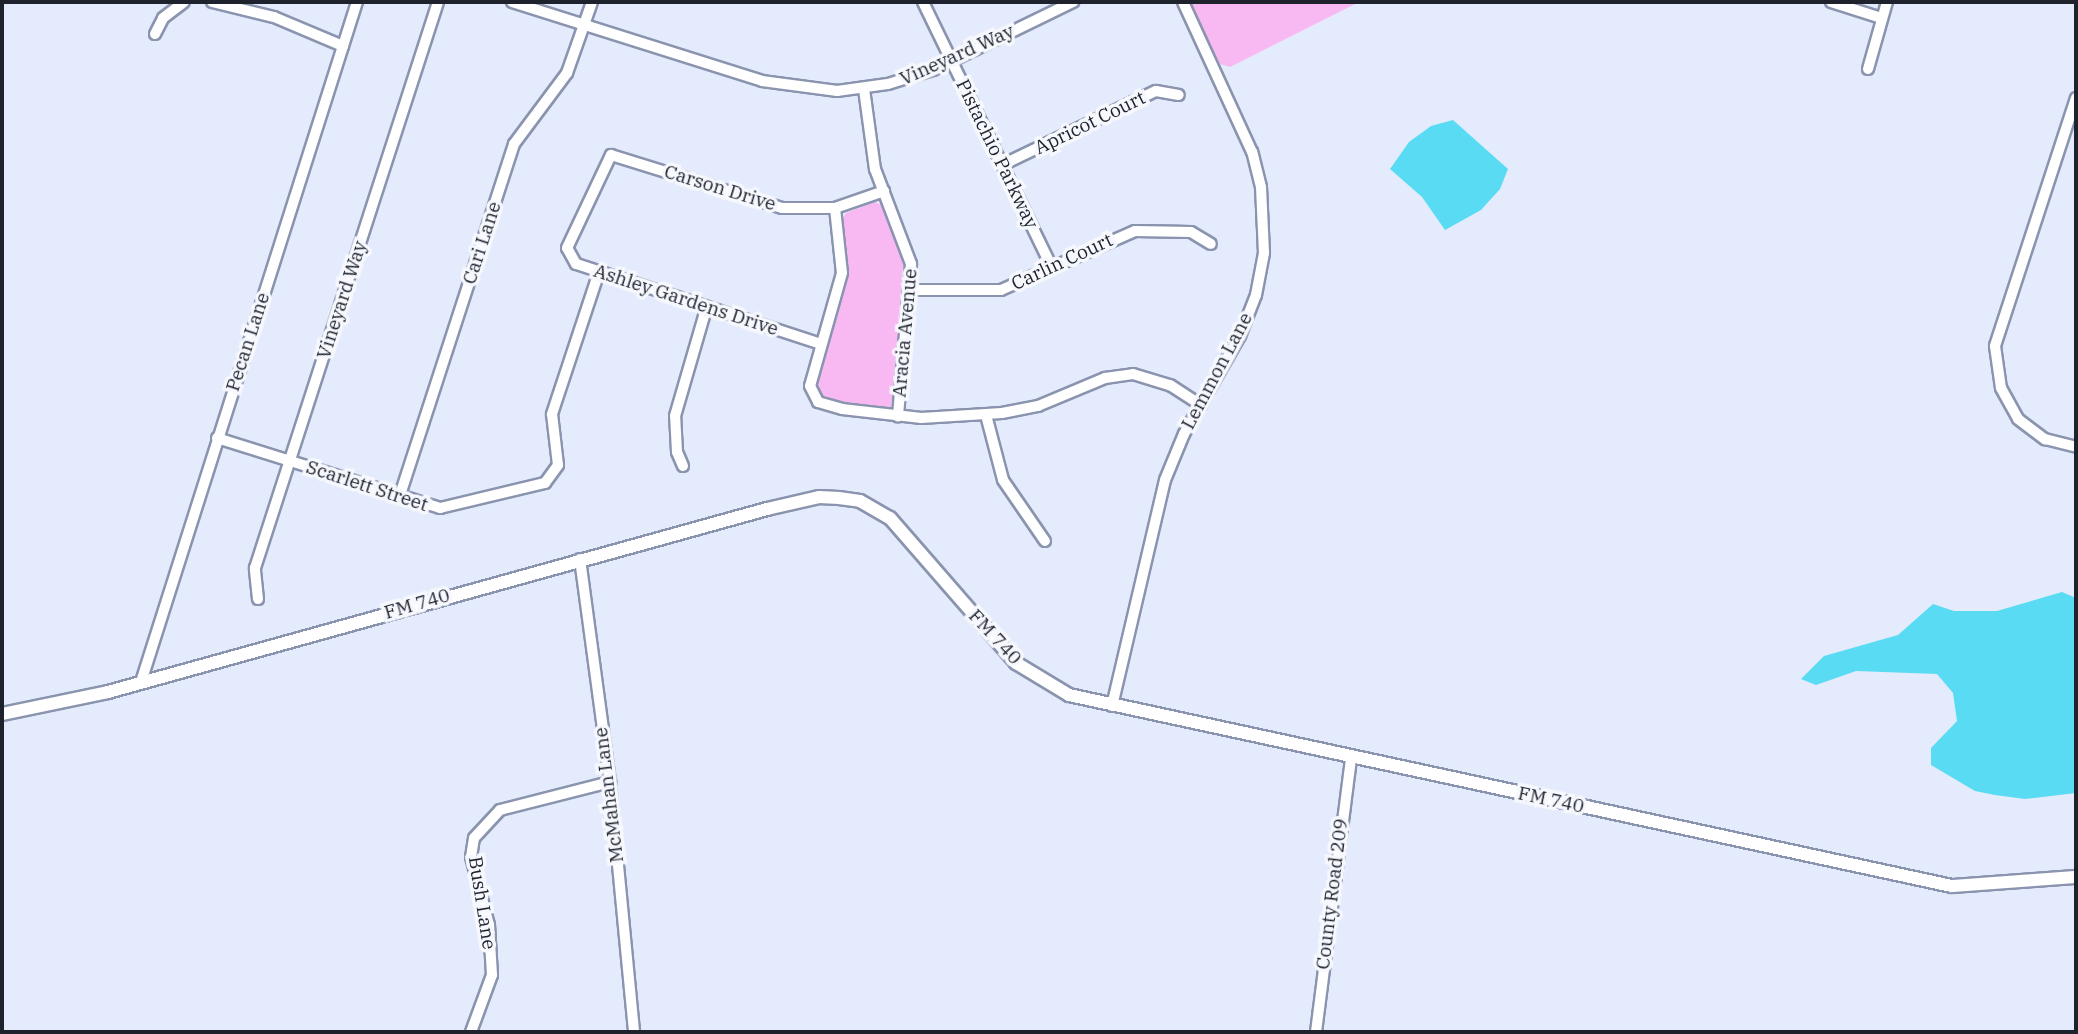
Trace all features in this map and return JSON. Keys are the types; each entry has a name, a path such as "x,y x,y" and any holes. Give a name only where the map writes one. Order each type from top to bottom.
{"main road":[{"name":"FM 740","path":"2,714 142,682 580,559 802,500 860,501 904,531 1016,663 1069,695 1952,886 2076,877"}],"street":[{"path":"155,34 163,18 184,2"},
{"path":"212,2 274,17 343,46"},
{"name":"Pecan Lane","path":"142,682 357,2"},
{"name":"Vineyard Way","path":"258,598 255,568 438,2"},
{"name":"Vineyard Way","path":"512,2 775,84 815,90 864,89 911,78 951,61 1053,6 1073,2"},
{"name":"Cari Lane","path":"399,498 514,144 566,73 592,2"},
{"name":"Pistachio Parkway","path":"923,2 1052,268"},
{"name":"Lemmon Lane","path":"1112,706 1165,480 1201,405 1240,336 1256,295 1265,218 1258,172 1243,128 1183,2"},
{"path":"1831,2 1881,18"},
{"path":"1868,69 1886,2"},
{"name":"Aracia Avenue","path":"864,89 873,158 910,253 910,289 898,416"},
{"name":"Apricot Court","path":"1002,165 1156,91 1179,95"},
{"path":"2075,103 1995,346 2001,388 2018,418 2045,439 2076,447"},
{"name":"Carson Drive","path":"587,204 606,160 614,155 769,205 835,208 884,191"},
{"name":"Ashley Gardens Drive","path":"587,204 567,253 576,264 706,309 821,344"},
{"path":"835,208 842,272 810,386 814,398 842,409 898,416 986,415 1038,406 1118,374 1159,380 1201,405"},
{"name":"Carlin Court","path":"910,289 986,293 1052,268 1135,231 1191,232 1211,244"},
{"name":"Scarlett Street","path":"217,438 399,498 453,508 551,478 558,466 552,414 599,272"},
{"path":"683,466 677,452 675,416 706,309"},
{"path":"986,415 1003,480 1045,541"},
{"name":"McMahan Lane","path":"580,559 610,782 634,1032"},
{"name":"County Road 209","path":"1316,1032 1351,757"},
{"name":"Bush Lane","path":"471,1032 492,975 489,925 471,857 474,838 500,810 610,782"}],"shaded area":[{"path":"1189,2 1359,2 1230,67 1220,64"},
{"path":"875,202 881,205 894,232 903,265 895,395 889,412 820,398 814,383 847,271 842,219 846,213"}],"water":[{"path":"1453,120 1508,169 1500,189 1481,210 1445,230 1422,197 1390,169 1409,142 1431,126"},
{"path":"2062,592 2076,598 2076,793 2025,799 1995,795 1975,791 1931,765 1931,748 1957,721 1953,693 1937,674 1856,671 1816,685 1801,679 1824,656 1898,635 1933,604 1954,611 1997,611"}]}
